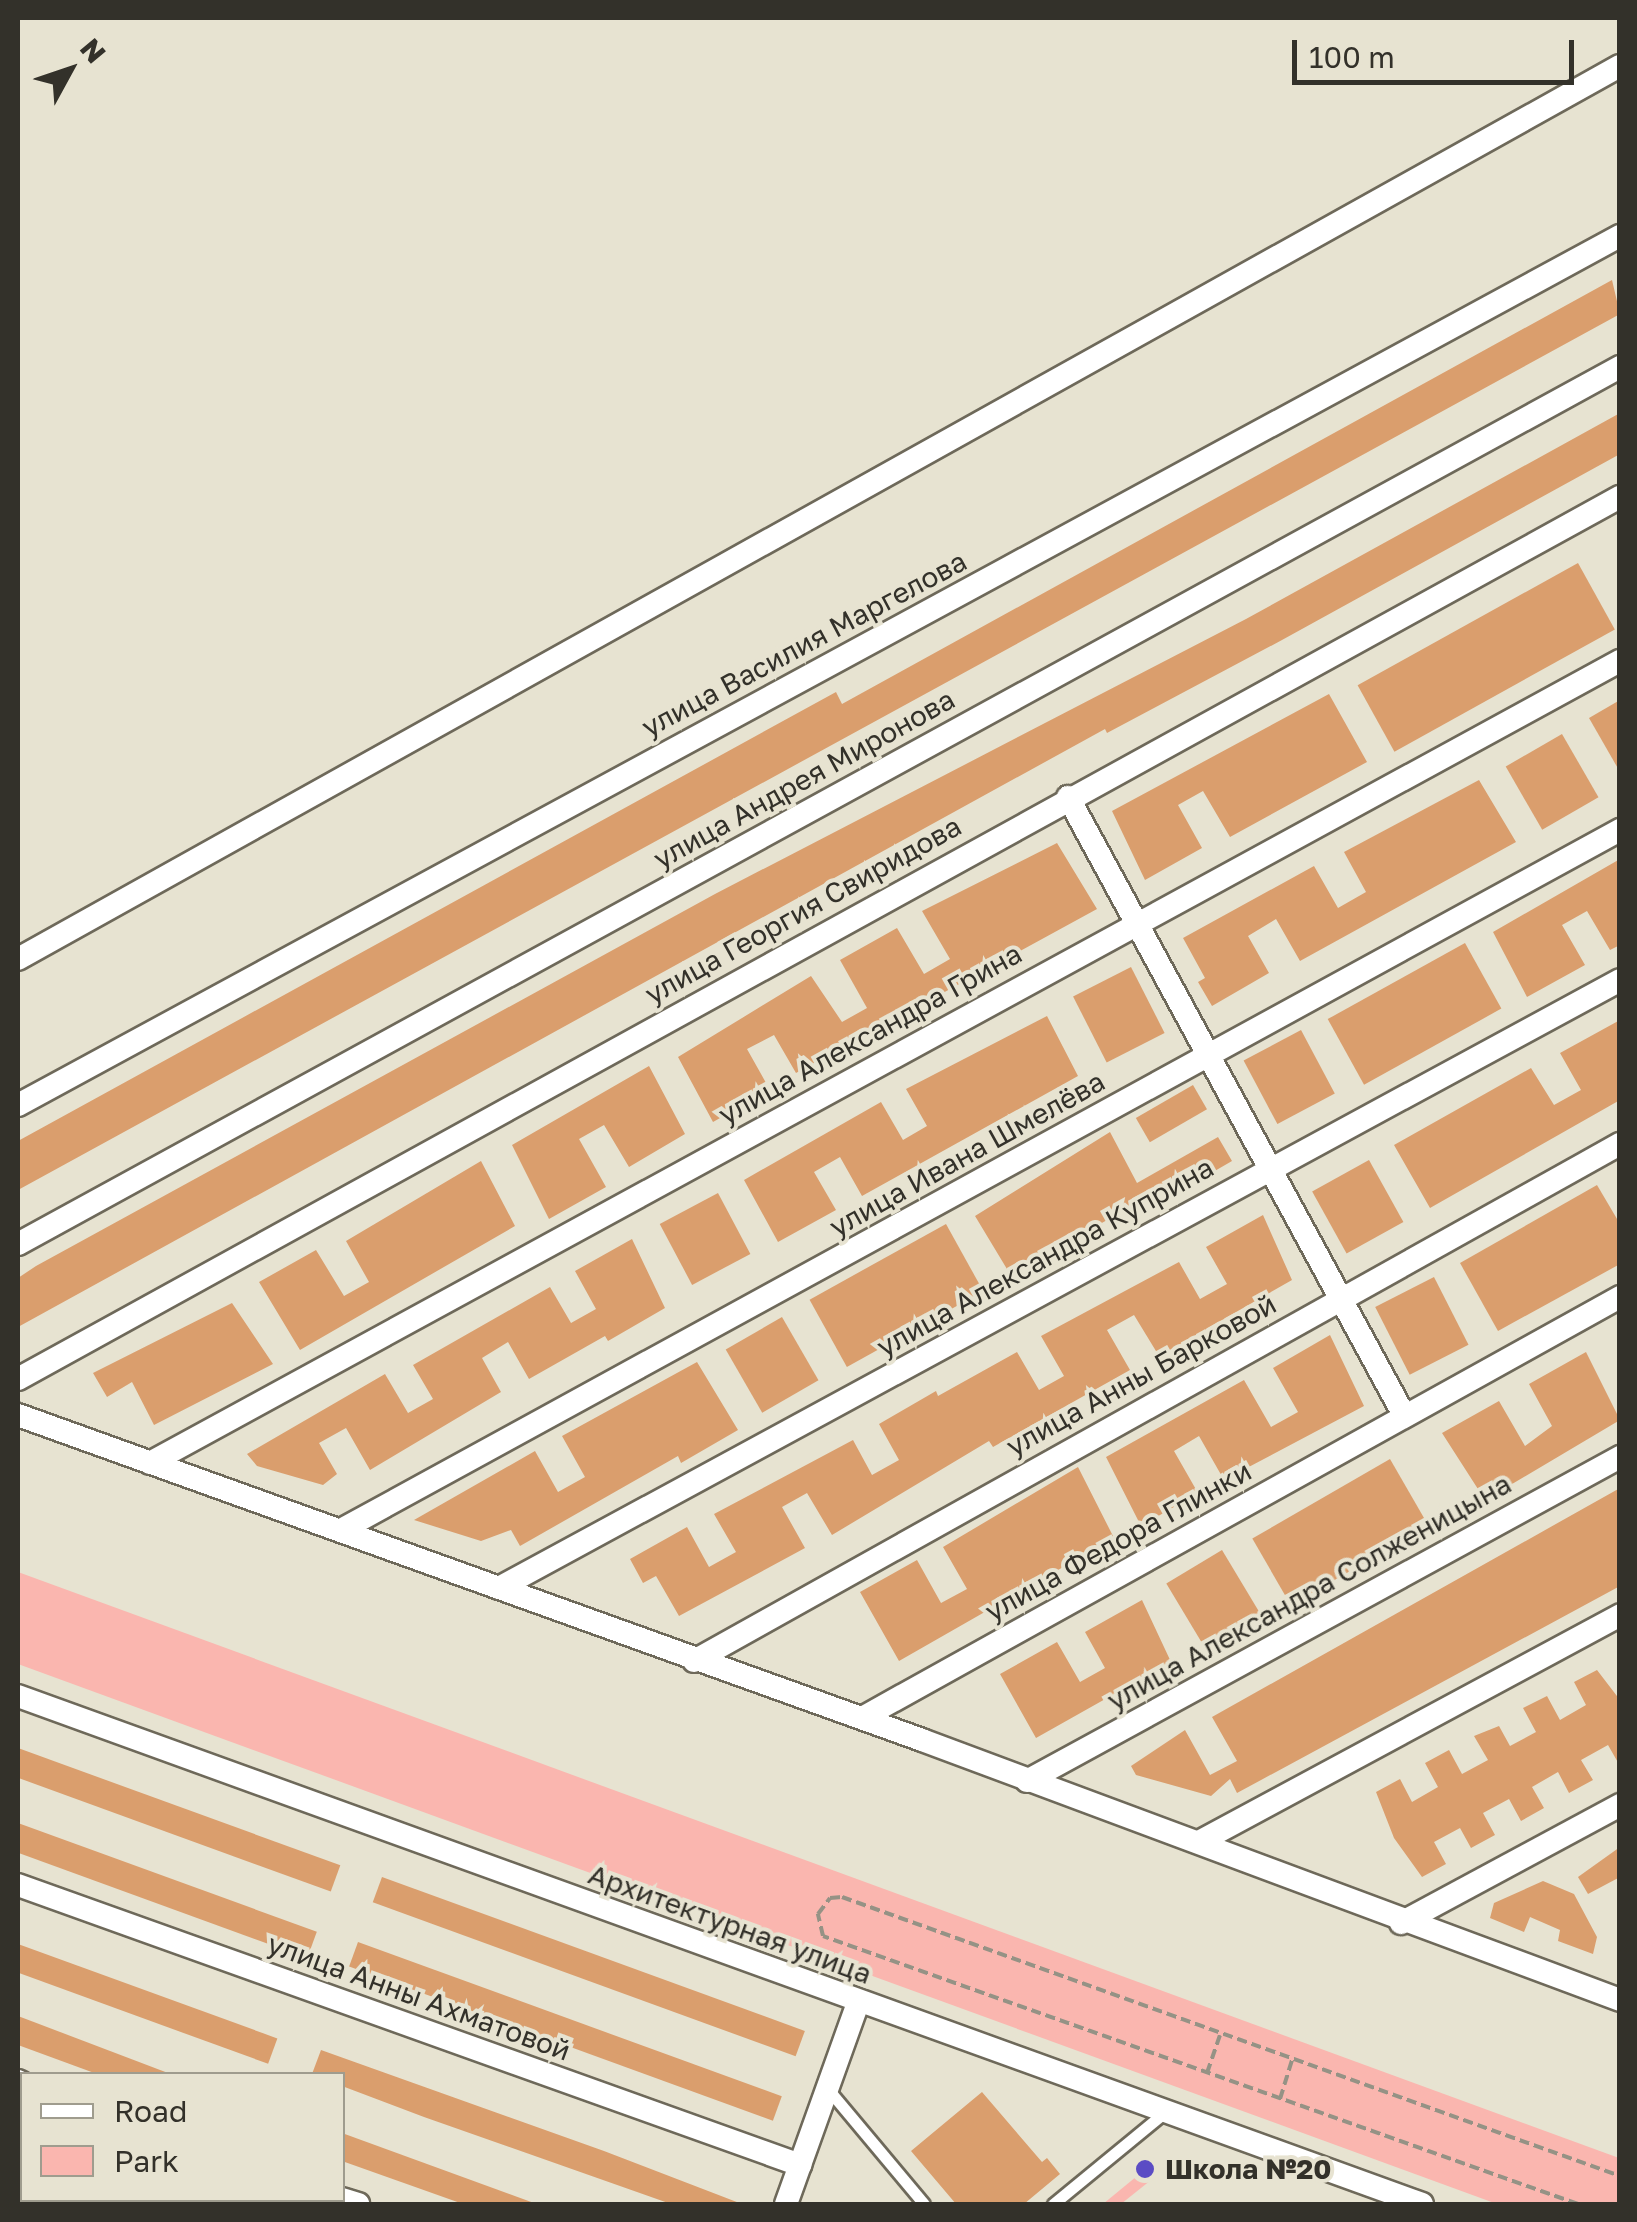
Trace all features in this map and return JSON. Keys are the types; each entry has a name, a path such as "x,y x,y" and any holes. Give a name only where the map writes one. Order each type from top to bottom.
{"street":[{"path":"18,960 1620,66"},
{"name":"улица Василия Маргелова","path":"18,1105 1620,236"},
{"name":"улица Андрея Миронова","path":"18,1244 1620,367"},
{"name":"улица Георгия Свиридова","path":"18,1379 1068,797 1620,497"},
{"name":"улица Александра Грина","path":"150,1463 1620,661"},
{"path":"1068,797 1404,1415"},
{"name":"улица Ивана Шмелёва","path":"343,1530 1620,830"},
{"name":"улица Александра Куприна","path":"499,1588 1620,980"},
{"name":"улица Анны Барковой","path":"694,1662 1340,1297 1620,1144"},
{"name":"улица Федора Глинки","path":"862,1718 1620,1297"},
{"path":"18,1414 1199,1842 1401,1923 1613,1992"},
{"name":"улица Александра Солженицына","path":"1027,1780 1620,1456"},
{"path":"1199,1842 1620,1615"},
{"name":"Архитектурная улица","path":"18,1696 1422,2204"},
{"path":"1401,1923 1620,1804"},
{"name":"улица Анны Ахматовой","path":"18,1885 800,2165"},
{"path":"786,2204 858,2003"}],"lane":[{"path":"828,2088 924,2204"},
{"path":"1053,2204 1165,2112"}],"path":[{"path":"1578,2204 823,1936 818,1914 830,1898 842,1897 1620,2176"},
{"path":"1207,2072 1221,2033"},
{"path":"1280,2099 1293,2059"}],"green space":[{"path":"18,1572 1619,2158 1619,2204 1497,2204 18,1664"},
{"path":"1148,2167 1156,2176 1121,2204 1103,2204"}],"building":[{"path":"1612,280 1620,314 18,1190 18,1141 836,692 842,704"},
{"path":"1620,413 1620,454 1282,640 1107,733 1105,729 18,1327 18,1278 36,1266 715,894 1246,619"},
{"path":"1578,563 1615,629 1394,752 1358,685"},
{"path":"1329,694 1367,762 1230,837 1203,791 1178,805 1202,848 1145,880 1112,811"},
{"path":"1620,700 1620,772 1589,718"},
{"path":"1562,734 1598,797 1542,830 1506,767"},
{"path":"1479,780 1516,842 1300,961 1276,919 1248,936 1269,973 1212,1006 1198,982 1205,978 1183,938 1314,866 1338,908 1366,892 1344,852"},
{"path":"1057,843 1097,909 796,1073 774,1035 747,1049 770,1090 713,1122 678,1057 811,976 842,1022 867,1008 840,960 897,928 924,974 950,959 922,911"},
{"path":"1620,859 1620,945 1610,950 1587,911 1562,925 1585,965 1527,997 1493,932"},
{"path":"1465,943 1501,1009 1364,1085 1328,1019"},
{"path":"1131,967 1165,1033 1107,1062 1073,997"},
{"path":"1047,1016 1078,1076 862,1196 840,1157 814,1172 836,1210 778,1242 744,1180 881,1102 903,1140 927,1126 906,1089"},
{"path":"1620,1020 1620,1100 1430,1208 1394,1145 1531,1068 1554,1105 1581,1090 1560,1053"},
{"path":"1301,1030 1335,1094 1277,1124 1244,1061"},
{"path":"649,1066 685,1134 629,1167 604,1125 579,1139 606,1187 549,1219 512,1145"},
{"path":"1193,1085 1207,1109 1150,1142 1136,1118"},
{"path":"1110,1132 1137,1183 1218,1137 1232,1161 1175,1194 1170,1185 1010,1274 975,1216"},
{"path":"1369,1160 1403,1222 1347,1254 1312,1192"},
{"path":"481,1161 515,1226 300,1350 259,1282 316,1250 344,1296 369,1282 346,1241"},
{"path":"1597,1185 1620,1224 1620,1264 1498,1331 1460,1263"},
{"path":"718,1193 750,1254 692,1285 660,1224"},
{"path":"1263,1215 1292,1280 1159,1356 1134,1315 1107,1330 1130,1370 993,1447 989,1441 832,1535 807,1493 782,1507 805,1548 679,1616 656,1576 643,1583 630,1559 687,1527 709,1567 736,1552 714,1514 853,1440 872,1475 899,1460 879,1424 936,1391 938,1396 1017,1352 1039,1390 1064,1376 1041,1336 1179,1262 1200,1299 1227,1284 1206,1247"},
{"path":"946,1224 983,1291 847,1367 810,1300"},
{"path":"632,1239 665,1308 608,1341 605,1336 529,1379 508,1342 482,1358 501,1392 370,1470 346,1428 319,1443 337,1474 323,1485 257,1466 247,1454 385,1374 408,1413 433,1399 413,1365 550,1287 571,1323 596,1309 575,1271"},
{"path":"1434,1277 1469,1345 1410,1375 1375,1307"},
{"path":"232,1303 273,1364 154,1425 132,1382 107,1397 93,1373"},
{"path":"782,1317 818,1380 762,1413 726,1350"},
{"path":"1330,1335 1364,1406 1224,1480 1199,1436 1174,1451 1198,1493 1141,1526 1106,1457 1244,1380 1271,1427 1298,1412 1273,1368"},
{"path":"1586,1352 1620,1420 1485,1500 1442,1433 1499,1401 1525,1446 1552,1426 1529,1384"},
{"path":"697,1362 738,1430 681,1463 678,1456 520,1546 511,1530 481,1541 414,1520 535,1451 558,1492 585,1477 562,1436"},
{"path":"1390,1459 1428,1526 1291,1605 1252,1538"},
{"path":"1078,1467 1114,1538 899,1661 860,1592 917,1560 941,1603 967,1589 943,1547"},
{"path":"1620,1488 1620,1586 1237,1793 1230,1779 1211,1796 1136,1775 1131,1766 1185,1730 1210,1775 1237,1761 1212,1717"},
{"path":"1222,1550 1263,1618 1207,1651 1166,1583"},
{"path":"1142,1600 1171,1662 1036,1738 1000,1674 1057,1642 1080,1682 1105,1668 1085,1632"},
{"path":"1597,1670 1620,1700 1620,1766 1608,1745 1581,1760 1593,1780 1569,1793 1558,1772 1532,1787 1544,1808 1521,1821 1509,1799 1483,1813 1495,1835 1471,1848 1460,1828 1434,1842 1446,1864 1422,1877 1394,1838 1376,1792 1400,1779 1412,1802 1438,1787 1425,1763 1449,1750 1462,1774 1488,1760 1474,1736 1499,1726 1510,1746 1536,1732 1523,1708 1547,1696 1560,1720 1586,1705 1574,1682"},
{"path":"18,1748 340,1865 331,1892 18,1778"},
{"path":"18,1823 317,1932 307,1958 18,1853"},
{"path":"1620,1847 1620,1877 1588,1894 1578,1877"},
{"path":"382,1877 805,2031 796,2056 373,1902"},
{"path":"1543,1881 1574,1894 1597,1937 1593,1954 1558,1941 1560,1930 1530,1917 1524,1932 1490,1918 1494,1903"},
{"path":"358,1942 782,2096 773,2121 349,1966"},
{"path":"18,1944 277,2038 268,2064 18,1973"},
{"path":"18,2016 165,2072 92,2072 18,2045"},
{"path":"321,2050 742,2204 671,2204 345,2087 345,2072 313,2072"},
{"path":"982,2092 1042,2162 1047,2158 1060,2174 1024,2204 956,2204 911,2151"},
{"path":"345,2134 534,2203 463,2204 345,2162"}],"place":[{"name":"Школа №20","path":"1145,2169"}]}
